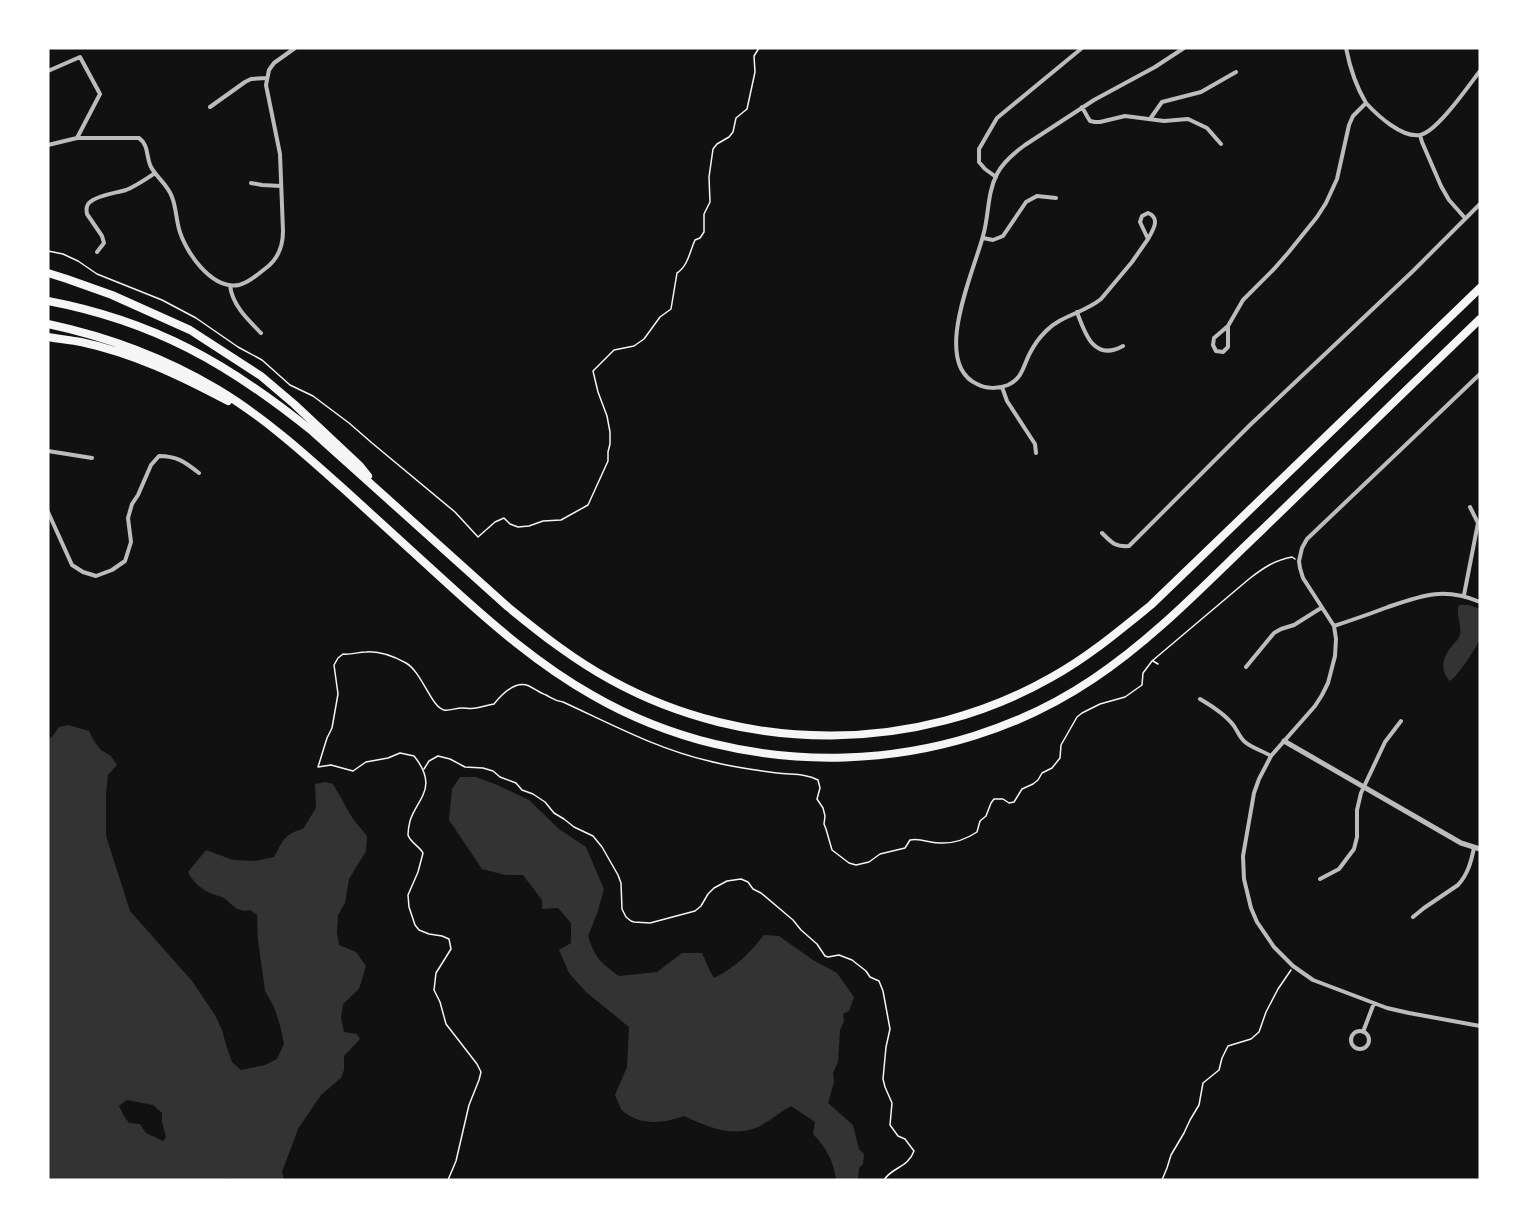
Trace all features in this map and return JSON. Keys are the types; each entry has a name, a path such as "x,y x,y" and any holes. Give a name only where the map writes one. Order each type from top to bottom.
{"highway":[{"path":"48,273 112,295 190,330 230,355 261,376 303,411 360,466 382,494"},
{"path":"48,302 72,306 128,322 180,343 237,375 278,404 346,461 538,632 589,668 613,681 679,711 741,728 802,735 851,736 910,729 963,716 996,704 1051,678 1110,639 1151,605 1480,288"},
{"path":"48,324 77,330 134,348 219,390 261,419 310,459 515,642 553,671 591,695 615,708 678,734 709,743 772,755 843,758 912,751 975,735 1034,712 1091,681 1120,660 1178,611 1480,319"},
{"path":"48,338 78,341 102,347 158,366 261,419"}],"street":[{"path":"48,145 77,138 140,138 145,143 149,161 155,173 172,195 180,230 193,256 208,275 217,281 230,285 246,282 271,265 282,244 279,144 267,93 266,78 274,63 295,48"},
{"path":"996,177 979,162 978,149 997,118 1082,48"},
{"path":"1148,239 1140,222 1142,216 1148,213 1156,220 1148,239 1132,262 1095,304 1057,322 1047,330 1029,354 1021,376 1016,381 1002,387 991,388 974,383 964,374 957,355 957,326 983,238 991,194 1000,168 1014,153 1083,107 1184,48"},
{"path":"1346,48 1352,75 1366,103 1375,113 1403,132 1413,135 1428,133 1440,122 1480,71"},
{"path":"48,71 80,57 100,94 77,138"},
{"path":"1149,119 1162,102 1201,93 1236,72"},
{"path":"210,107 245,82 251,79 266,78"},
{"path":"1228,326 1228,347 1223,352 1216,351 1213,345 1214,338 1228,326 1243,300 1288,254 1317,218 1337,179 1349,125 1353,116 1366,103"},
{"path":"1083,107 1086,116 1090,121 1095,122 1125,116 1164,121 1188,119 1207,128 1221,144"},
{"path":"1420,135 1441,186 1449,200 1465,218"},
{"path":"97,252 104,243 87,214 88,204 91,200 130,188 155,173"},
{"path":"251,183 281,186"},
{"path":"983,238 993,240 1003,236 1026,202 1037,196 1056,198"},
{"path":"1102,533 1110,542 1119,546 1129,546 1250,425 1413,271 1480,204"},
{"path":"230,285 239,309 261,333"},
{"path":"1077,312 1086,336 1096,347 1110,351 1123,346"},
{"path":"1480,374 1306,539 1299,561 1303,578 1334,626 1335,656 1328,683 1322,695 1265,766 1254,794 1243,856 1244,879 1257,922 1274,947 1293,966 1313,980 1374,1003 1409,1013 1480,1026"},
{"path":"1002,387 1012,409 1035,444 1036,453"},
{"path":"48,451 92,458"},
{"path":"48,512 72,565 96,576 112,570 124,561 130,542 128,518 132,504 151,465 159,456 170,456 186,462 199,473"},
{"path":"1464,595 1478,523 1470,507"},
{"path":"1334,626 1423,595 1449,593 1464,595 1480,602"},
{"path":"1246,667 1274,633 1322,608"},
{"path":"1200,699 1228,719 1247,744 1271,756"},
{"path":"1320,879 1339,869 1354,849 1357,837 1357,810 1363,788 1385,742 1401,721"},
{"path":"1284,741 1461,843 1477,848 1462,881 1413,917"},
{"path":"1363,1032 1374,1003"},
{"path":"1356,1032 1363,1032 1369,1038 1368,1045 1361,1049 1352,1043 1351,1039 1356,1032"}],"path":[{"path":"48,251 63,254 97,274 162,300 196,318 238,347 262,360 291,385 313,396 350,423 455,512 478,537 495,522 504,518 510,525 518,526 561,520 583,510 588,505 608,461 610,432 593,371 614,350 634,346 644,339 660,317 671,309 677,273 683,269 695,240 700,238 704,232 704,214 710,202 709,177 713,148 729,137 733,132 736,118 747,109 755,72 754,56 759,48"},
{"path":"1158,664 1152,661 1257,573 1276,560 1292,557"},
{"path":"318,767 331,765 352,771 366,762 400,753 415,756 424,770 425,792 412,813 408,833 410,839 423,853 415,882 408,895 409,907 419,930 449,939 451,949 436,973 434,990 446,1024 481,1072 467,1111 456,1161 448,1180"},
{"path":"424,770 429,761 438,756 465,767 493,771 545,802 554,813 574,827 593,836 614,865 621,882 622,909 631,921 650,923 695,911 714,888 727,881 741,879 748,882 753,889 793,920 817,944 825,956 839,956 852,960 870,977 879,981 890,1029 883,1079 892,1103 890,1125 914,1151 904,1165 886,1176 884,1180"},
{"path":"1161,1180 1199,1105 1204,1082 1219,1070 1228,1046 1251,1039 1259,1032 1278,988 1293,966"}],"shaded area":[{"path":"1459,605 1469,605 1480,609 1481,635 1471,654 1450,681 1443,668 1446,654 1460,634"},
{"path":"68,725 89,731 101,750 111,756 117,765 108,775 106,836 130,911 192,981 215,1015 232,1062 241,1070 265,1065 277,1059 284,1044 274,1007 265,991 257,915 250,910 238,909 224,898 203,889 188,872 206,850 233,860 255,861 274,857 288,836 303,829 316,808 315,784 325,782 333,784 353,819 367,836 366,851 349,879 345,903 338,915 337,932 339,945 356,952 366,966 359,989 343,1004 341,1018 344,1032 357,1034 360,1039 344,1056 344,1070 341,1078 321,1095 298,1129 282,1172 284,1180 230,1180 227,1178 225,1180 48,1180 48,739 59,727","holes":["127,1100 153,1105 162,1113 166,1137 163,1141 146,1133 140,1124 129,1123 119,1106"]},
{"path":"460,777 476,777 529,800 559,829 586,847 604,889 588,936 599,959 619,976 657,972 682,953 702,953 714,978 742,960 764,935 779,936 813,960 837,973 854,997 849,1011 843,1014 838,1062 833,1073 834,1082 828,1103 853,1125 859,1149 864,1154 858,1180 836,1180 829,1155 813,1134 815,1122 791,1106 758,1127 739,1131 721,1130 684,1116 661,1122 638,1120 623,1111 615,1095 627,1067 629,1027 586,992 569,973 559,950 571,943 571,923 558,908 542,909 542,900 523,875 505,875 482,869 449,820 452,789"}]}
